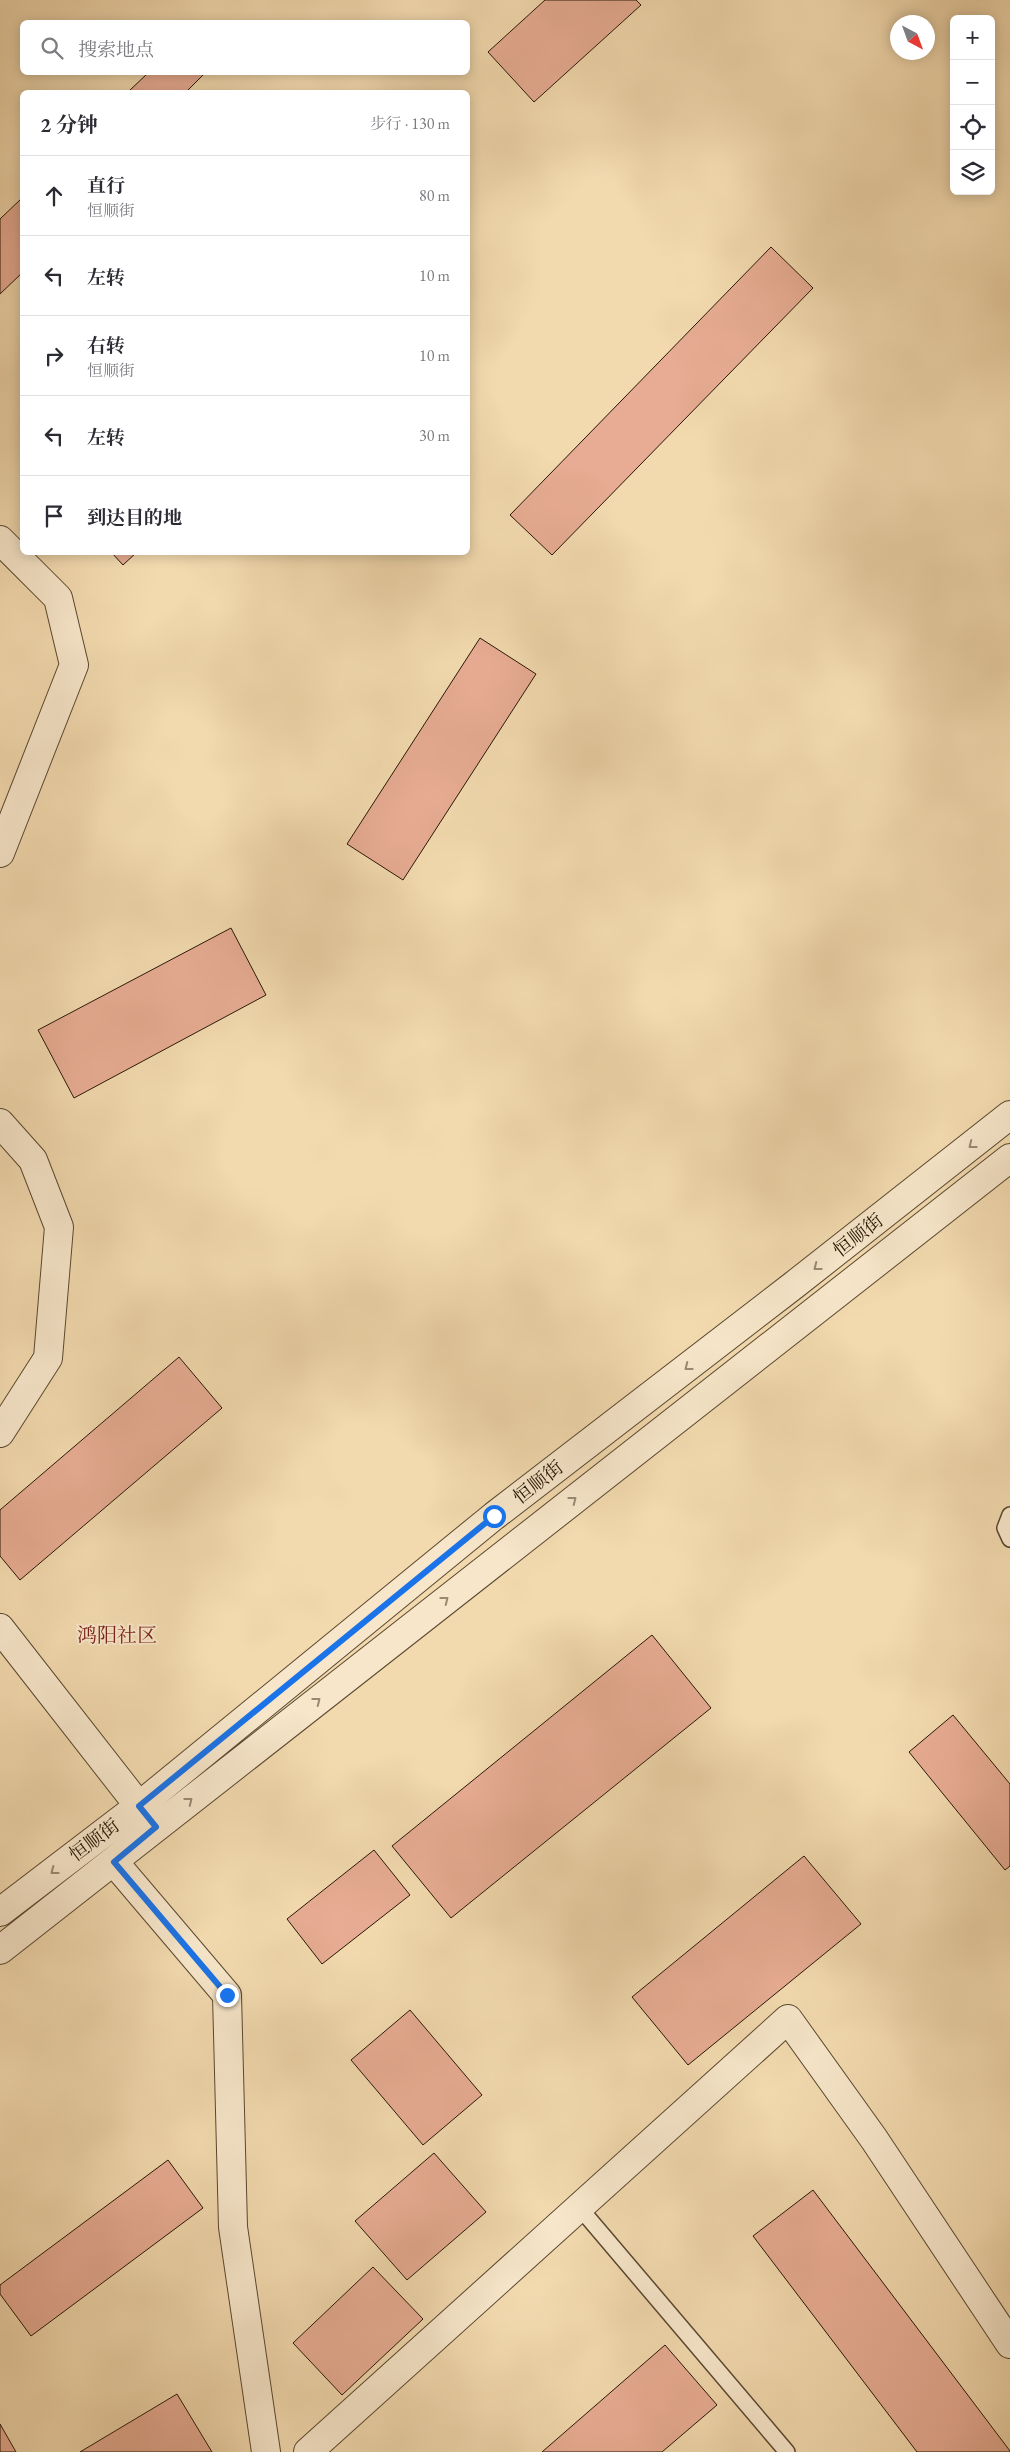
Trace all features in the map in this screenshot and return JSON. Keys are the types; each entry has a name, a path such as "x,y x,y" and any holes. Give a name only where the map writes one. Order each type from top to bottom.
{"street":[{"path":"0,540 58,598 74,665 0,853"},
{"name":"恒顺街","path":"0,1912 139,1806 494,1516 794,1285 1010,1114"},
{"path":"0,1122 33,1160 59,1227 48,1358 0,1433"},
{"name":"恒顺街","path":"0,1950 1010,1158"},
{"path":"0,1628 156,1827"},
{"path":"114,1862 227,1995 233,2227 266,2452"},
{"path":"308,2452 788,2019 874,2139 1010,2344"}],"lane":[{"path":"1010,1515 1005,1528 1010,1539"},
{"path":"578,2208 787,2452"}],"building":[{"path":"545,0 636,0 641,5 534,102 488,52"},
{"path":"146,75 203,75 188,90 130,90"},
{"path":"20,200 20,275 0,294 0,219"},
{"path":"771,247 813,288 552,555 510,515"},
{"path":"114,555 134,555 123,565"},
{"path":"480,638 536,674 403,880 347,844"},
{"path":"231,928 266,995 74,1098 38,1030"},
{"path":"179,1357 222,1408 20,1580 0,1556 0,1510"},
{"path":"652,1635 711,1708 451,1918 392,1846"},
{"path":"953,1715 1010,1784 1010,1866 1005,1870 909,1752"},
{"path":"374,1850 410,1895 322,1964 287,1919"},
{"path":"804,1856 861,1924 688,2065 632,1997"},
{"path":"410,2010 482,2095 423,2145 351,2060"},
{"path":"434,2153 486,2212 407,2280 355,2221"},
{"path":"168,2160 203,2208 31,2336 0,2294 0,2285"},
{"path":"813,2190 1010,2452 917,2452 753,2236"},
{"path":"373,2267 423,2319 342,2395 293,2343"},
{"path":"665,2345 717,2405 662,2452 542,2452"},
{"path":"177,2394 212,2452 80,2452"},
{"path":"0,2424 16,2452 0,2452"}],"district":[{"name":"鸿阳社区","path":"117,1635"}],"route":[{"path":"227,1995 114,1862 156,1827 139,1806 494,1516"}]}
